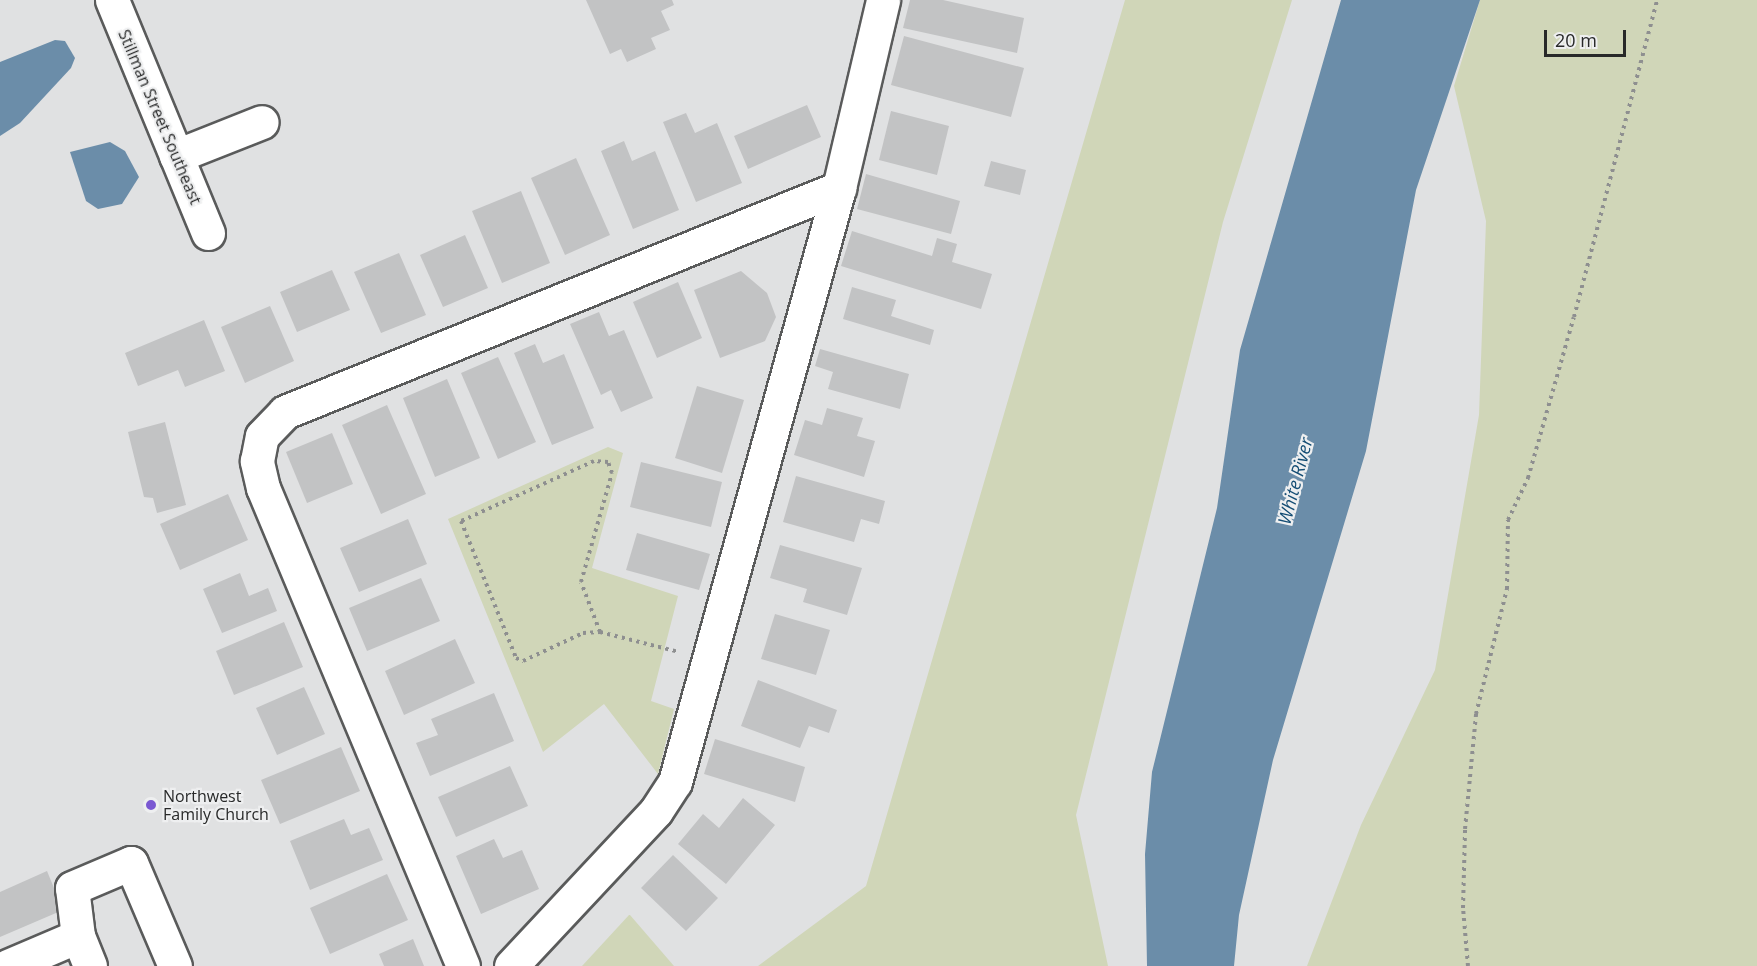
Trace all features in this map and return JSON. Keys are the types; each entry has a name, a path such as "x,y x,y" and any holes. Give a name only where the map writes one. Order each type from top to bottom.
{"street":[{"name":"Stillman Street Southeast","path":"112,0 208,233"},
{"path":"511,966 656,811 675,782 839,188 883,0"},
{"path":"176,156 262,122"},
{"path":"463,966 263,488 257,461 262,436 285,412 839,188"},
{"path":"90,966 78,936 72,888 131,862 175,966"},
{"path":"8,966 78,936"}],"path":[{"path":"1468,966 1462,908 1465,829 1476,714 1507,589 1508,520 1528,478 1580,296 1657,0"},
{"path":"600,632 581,582 612,473 608,462 594,461 461,521 516,658 523,661 583,633 600,632 708,662"}],"green space":[{"path":"1125,0 1292,0 1223,222 1076,815 1108,966 758,966 866,886"},
{"path":"1480,0 1757,0 1757,966 1307,966 1361,825 1435,670 1479,415 1486,221 1454,86"},
{"path":"608,447 623,453 592,568 678,596 651,701 674,709 658,774 604,704 543,752 448,519"},
{"path":"629,915 674,966 582,966"}],"water":[{"name":"White River","path":"1341,0 1480,0 1416,190 1366,451 1273,760 1239,915 1234,966 1147,966 1145,854 1152,772 1217,508 1240,350"},
{"path":"55,40 65,41 75,58 71,68 20,123 0,136 0,62"},
{"path":"110,142 125,151 139,177 122,204 98,209 86,201 70,152"}],"building":[{"path":"586,0 672,0 674,5 661,11 670,30 651,38 656,49 627,62 621,49 610,54"},
{"path":"910,0 943,0 1024,18 1017,53 903,28"},
{"path":"904,36 1024,68 1011,117 891,85"},
{"path":"807,105 821,137 748,169 734,136"},
{"path":"891,111 949,126 937,175 879,160"},
{"path":"686,113 695,133 717,123 742,183 696,202 663,122"},
{"path":"624,141 632,161 655,151 679,210 633,229 601,151"},
{"path":"576,158 610,235 565,255 531,178"},
{"path":"991,161 1026,170 1020,195 984,186"},
{"path":"866,174 960,201 951,234 857,209"},
{"path":"521,191 550,263 502,283 472,211"},
{"path":"852,231 932,256 937,238 957,244 952,262 992,274 981,309 841,266"},
{"path":"465,235 488,288 443,307 420,255"},
{"path":"399,253 426,315 381,333 354,272"},
{"path":"332,270 350,310 297,332 280,292"},
{"path":"741,271 767,293 776,317 765,341 720,358 694,290"},
{"path":"678,282 702,338 657,358 633,302"},
{"path":"852,287 896,300 891,316 934,330 930,345 843,319"},
{"path":"270,306 294,361 245,383 221,327"},
{"path":"599,312 609,336 624,330 653,398 621,412 611,390 601,395 570,324"},
{"path":"204,320 225,371 185,387 178,370 138,386 125,353"},
{"path":"535,344 543,363 564,354 594,428 552,445 514,353"},
{"path":"820,349 909,374 900,409 828,389 833,372 815,366"},
{"path":"498,357 536,442 498,459 461,373"},
{"path":"447,379 480,458 435,477 403,398"},
{"path":"697,386 744,400 722,473 675,458"},
{"path":"387,405 426,494 381,514 342,425"},
{"path":"827,408 863,418 857,436 875,441 864,477 794,455 805,420 822,425"},
{"path":"165,422 186,505 157,513 153,498 144,497 128,432"},
{"path":"332,433 353,484 307,503 286,452"},
{"path":"641,462 722,482 711,527 630,507"},
{"path":"796,476 885,501 879,524 861,519 854,542 783,522"},
{"path":"228,494 248,540 180,570 160,524"},
{"path":"408,519 427,564 359,592 340,548"},
{"path":"637,533 710,554 699,590 626,570"},
{"path":"780,545 862,568 847,615 803,602 807,589 770,578"},
{"path":"240,573 249,596 268,588 277,611 222,633 203,589"},
{"path":"421,578 440,621 367,651 349,608"},
{"path":"775,614 830,630 816,675 761,659"},
{"path":"284,622 303,667 234,695 216,651"},
{"path":"455,639 475,683 404,715 385,671"},
{"path":"758,680 837,710 829,733 809,726 800,748 741,726"},
{"path":"304,687 325,734 277,755 256,708"},
{"path":"494,693 514,741 430,776 416,743 438,735 431,719"},
{"path":"715,739 805,767 795,802 704,774"},
{"path":"341,747 360,791 280,824 261,780"},
{"path":"510,766 528,806 456,837 438,797"},
{"path":"743,798 775,825 726,884 678,844 703,814 719,828"},
{"path":"344,819 351,835 369,828 383,860 310,890 290,841"},
{"path":"494,839 503,858 522,850 539,889 481,914 456,856"},
{"path":"673,855 718,898 686,931 641,888"},
{"path":"47,871 63,910 0,937 0,892"},
{"path":"387,874 408,920 330,954 310,908"},
{"path":"413,939 424,966 384,966 379,954"}],"place":[{"name":"Northwest Family Church","path":"151,805"}]}
